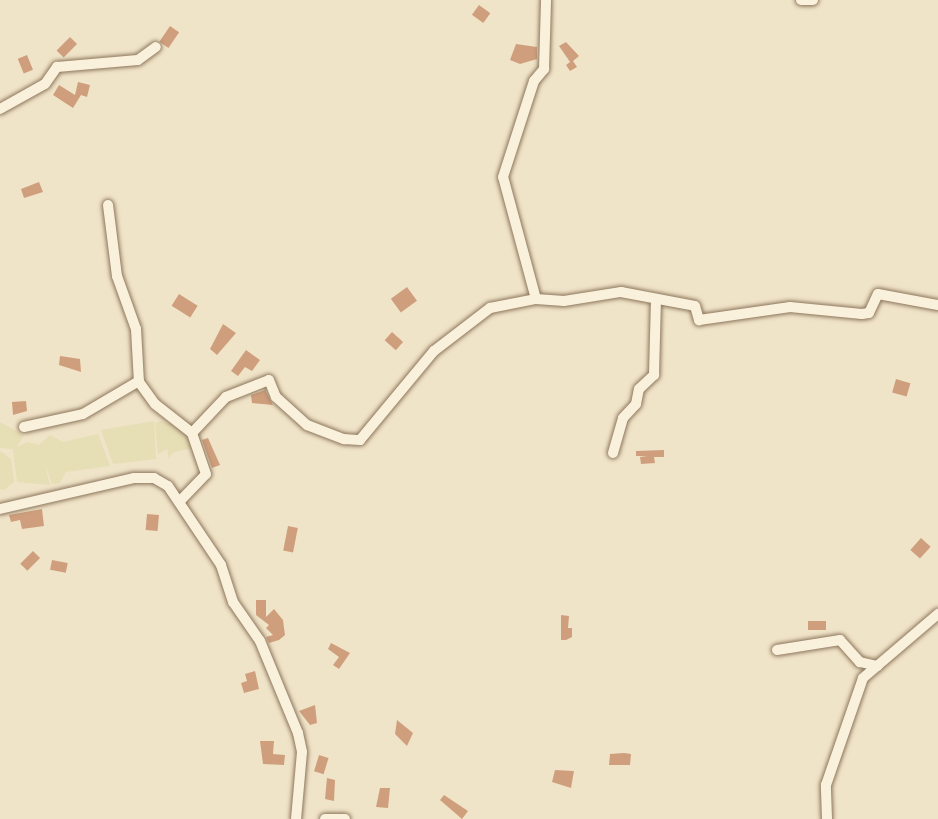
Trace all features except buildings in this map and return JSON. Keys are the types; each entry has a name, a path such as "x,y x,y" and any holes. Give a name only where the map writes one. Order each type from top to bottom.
{"street":[{"path":"536,299 503,177 534,80 544,69 546,0"},
{"path":"800,0 813,0"},
{"path":"0,109 41,87 57,66 138,60 156,47"},
{"path":"108,205 117,276 136,329 139,382 155,404 192,433 206,474 180,501"},
{"path":"192,433 226,397 265,380 279,400 307,425 344,439 360,440 411,376 476,316 490,308 536,299 564,301 621,292 695,306 699,320 790,307 869,313 878,294 938,305"},
{"path":"613,453 622,418 636,404 639,388 654,375 656,299"},
{"path":"24,427 83,414 139,382"},
{"path":"0,509 147,477 160,480 180,501 221,565 233,602 260,641 298,733 302,752 296,819"},
{"path":"827,819 826,785 863,678 938,614"},
{"path":"777,650 840,640 860,662 878,666"},
{"path":"325,819 345,819"}],"shaded area":[{"path":"154,421 156,459 113,464 101,430"},
{"path":"161,421 185,429 192,448 172,453 169,459 167,449 158,454 155,423"},
{"path":"0,422 24,435 17,447 27,442 39,445 50,435 63,442 98,434 110,466 66,472 60,483 52,484 44,461 50,485 17,482 13,449 0,448"},
{"path":"0,451 11,459 14,482 4,490 0,489"}]}
